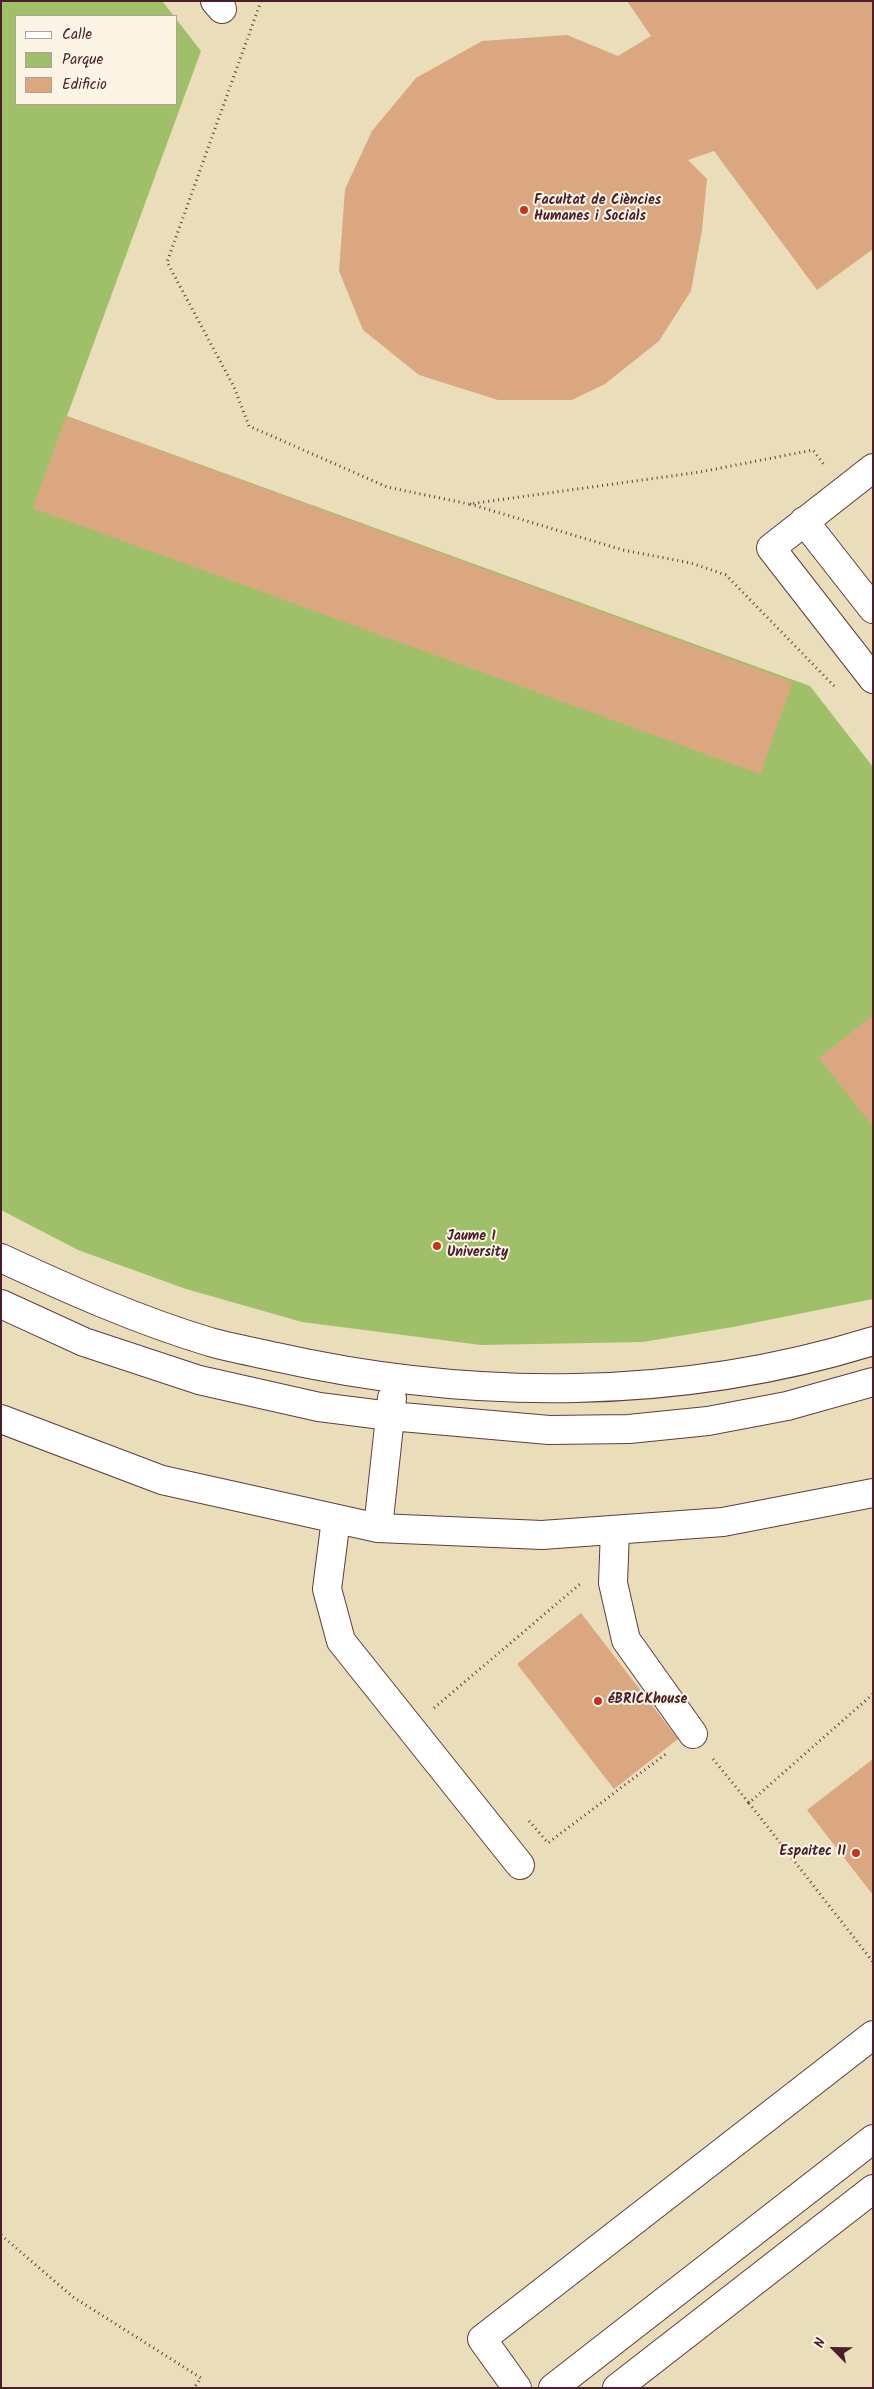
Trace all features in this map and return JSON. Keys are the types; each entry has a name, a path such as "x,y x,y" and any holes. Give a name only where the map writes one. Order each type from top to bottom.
{"street":[{"path":"870,675 771,548 873,468"},
{"path":"804,521 873,609"},
{"path":"1,1258 100,1304 211,1342 326,1368 394,1379 472,1386 548,1389 626,1386 703,1379 779,1366 873,1341"},
{"path":"1,1304 84,1342 200,1380 319,1407 390,1416 549,1430 629,1429 708,1421 787,1406 873,1382"},
{"path":"378,1528 394,1379"},
{"path":"7,1430 162,1480 378,1528 542,1535 615,1530 723,1522 873,1493"},
{"path":"336,1519 327,1589 341,1641 520,1865"},
{"path":"615,1530 613,1583 626,1640 693,1734"},
{"path":"517,2388 482,2339 873,2034"},
{"path":"553,2388 873,2139"},
{"path":"617,2388 873,2188"}],"path":[{"path":"261,1 167,262 234,387 249,426 387,487 469,504 623,550 691,563 726,575 841,693 870,675"},
{"path":"469,504 700,472 813,450 843,491"},
{"path":"440,1716 433,1708 581,1583 587,1591"},
{"path":"749,1803 873,1694"},
{"path":"523,1813 548,1843 693,1734 873,1962"},
{"path":"1,2235 73,2297 201,2378 194,2388"}],"green space":[{"path":"1,1 162,1 173,15 15,15 15,105 178,105 178,22 201,51 67,416 810,686 873,767 873,1299 733,1327 643,1342 481,1345 302,1322 186,1289 78,1250 1,1210"}],"building":[{"name":"Facultat de Ciències Humanes i Socials","path":"627,1 873,1 873,249 817,290 714,151 688,160 707,179 702,230 691,291 659,341 605,384 572,400 498,400 419,375 363,330 339,271 345,189 372,131 416,78 482,41 567,35 618,56 651,36"},
{"path":"66,416 793,682 760,774 33,508"},
{"path":"873,1015 873,1127 819,1058"},
{"name":"éBRICKhouse","path":"581,1613 678,1739 614,1789 517,1664"},
{"name":"Espaitec II","path":"873,1759 873,1895 807,1810"}],"place":[{"name":"Facultat de Ciències Humanes i Socials","path":"524,210"},
{"name":"Jaume I University","path":"437,1246"},
{"name":"éBRICKhouse","path":"598,1701"},
{"name":"Espaitec II","path":"856,1853"}]}
